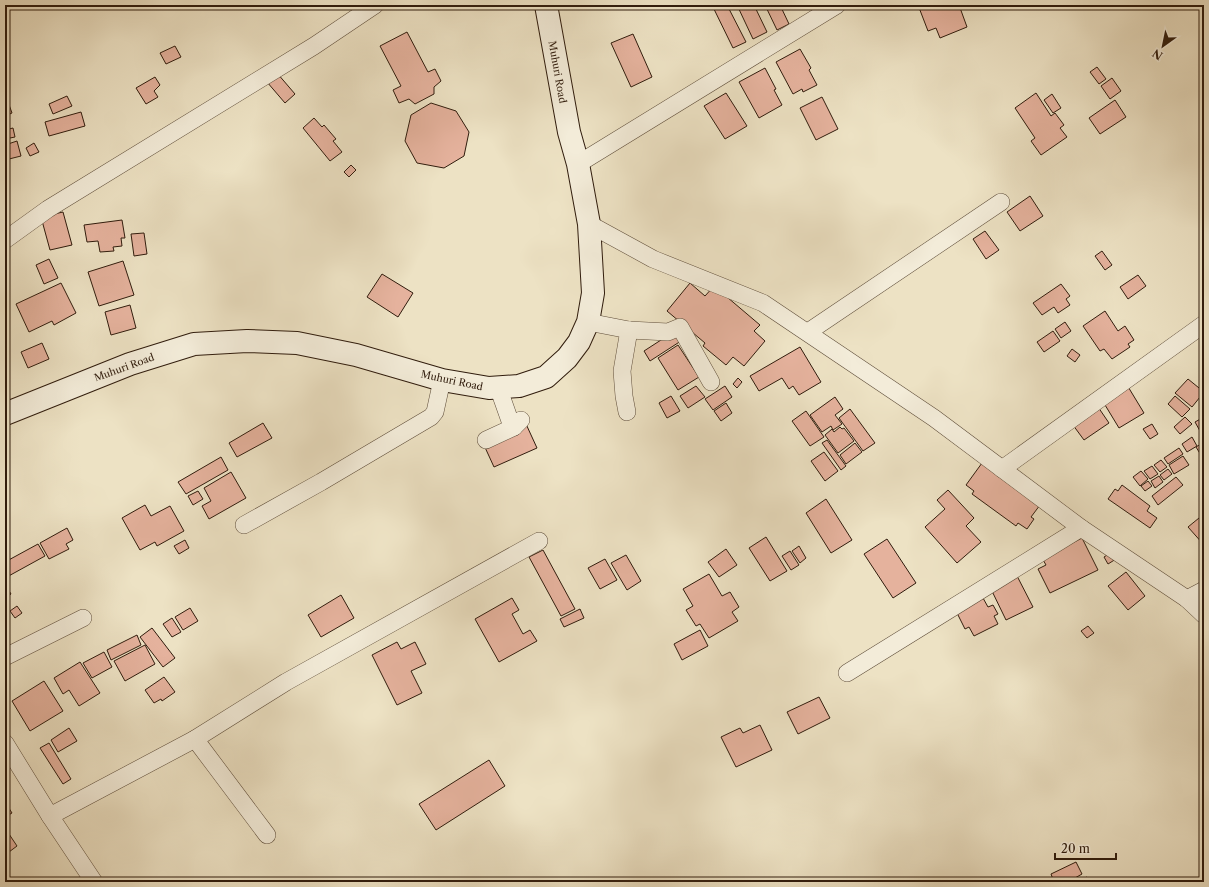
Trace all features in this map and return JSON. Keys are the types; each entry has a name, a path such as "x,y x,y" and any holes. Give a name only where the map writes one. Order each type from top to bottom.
{"main road":[{"name":"Muhuri Road","path":"5,414 130,364 194,344 247,341 297,343 356,355 442,380 489,388 519,386 546,376 567,358 579,342 588,322 593,292 589,224 578,164 569,132 549,6"}],"street":[{"path":"5,240 48,209 314,46 375,5"},
{"path":"578,164 838,5"},
{"path":"808,332 1001,202"},
{"path":"589,224 653,259 763,303 934,418 1081,528 1187,599 1204,615"},
{"path":"588,322 629,330 668,332 680,327 711,382"},
{"path":"1002,469 1204,324"},
{"path":"627,412 622,371 629,330"},
{"path":"244,525 321,482 431,417 435,412 442,380"},
{"path":"486,440 517,424 510,421 498,387"},
{"path":"847,673 1081,528"},
{"path":"50,816 195,739 286,682 539,540"},
{"path":"1187,599 1204,590"},
{"path":"5,657 83,618"},
{"path":"195,739 267,835"},
{"path":"5,743 50,816 94,882"}],"building":[{"path":"712,5 727,5 746,42 733,48"},
{"path":"737,5 754,5 767,32 753,39"},
{"path":"765,5 780,5 789,24 777,30"},
{"path":"918,5 959,5 967,27 940,38 936,28 928,31"},
{"path":"407,32 428,72 435,69 441,81 434,87 434,94 415,104 409,99 399,103 393,90 401,86 380,46"},
{"path":"633,34 652,77 631,87 611,43"},
{"path":"175,46 181,57 166,64 160,53"},
{"path":"800,49 811,68 809,70 817,85 803,92 802,89 793,94 776,62"},
{"path":"1097,67 1106,79 1099,84 1090,72"},
{"path":"765,68 776,89 774,90 782,105 759,118 739,82"},
{"path":"277,73 295,94 285,103 267,82"},
{"path":"155,77 160,85 154,91 158,97 146,104 136,88"},
{"path":"1112,78 1121,91 1110,99 1101,86"},
{"path":"726,93 747,126 725,139 704,106"},
{"path":"1036,93 1051,116 1055,113 1064,125 1060,128 1067,137 1041,155 1031,141 1035,138 1015,108"},
{"path":"1052,94 1061,108 1053,113 1044,100"},
{"path":"67,96 72,106 53,114 49,104"},
{"path":"822,97 838,129 816,140 800,108"},
{"path":"1115,100 1126,117 1100,134 1089,118"},
{"path":"8,102 12,113 5,116 5,103"},
{"path":"431,103 456,111 469,132 464,156 444,168 417,163 405,141 411,115"},
{"path":"81,112 85,126 49,136 45,122"},
{"path":"314,118 322,127 324,125 336,139 333,141 342,152 330,161 303,128"},
{"path":"13,128 15,137 5,139 5,130"},
{"path":"17,141 21,156 5,160 5,145"},
{"path":"34,143 39,152 30,156 26,148"},
{"path":"351,165 356,170 349,177 344,172"},
{"path":"1030,196 1043,216 1020,231 1007,212"},
{"path":"63,212 72,245 50,250 41,217"},
{"path":"122,220 125,238 121,238 122,246 113,247 114,251 100,252 98,241 87,242 84,225"},
{"path":"985,231 999,250 986,259 973,239"},
{"path":"144,233 147,254 134,256 131,234"},
{"path":"1102,251 1112,265 1105,270 1095,256"},
{"path":"49,259 58,278 44,284 36,265"},
{"path":"123,261 134,295 99,306 88,272"},
{"path":"382,274 413,293 398,317 367,297"},
{"path":"1138,275 1146,286 1128,299 1120,287"},
{"path":"61,283 76,313 54,325 52,321 29,332 16,304"},
{"path":"690,283 705,296 714,286 760,325 754,331 765,341 744,366 733,357 726,365 703,346 705,343 667,311"},
{"path":"1061,284 1070,296 1066,299 1070,305 1058,313 1054,307 1042,315 1033,303"},
{"path":"130,305 136,328 111,335 105,312"},
{"path":"1105,311 1118,331 1125,326 1134,340 1128,344 1130,347 1112,359 1104,349 1100,351 1083,326"},
{"path":"1065,322 1071,331 1061,338 1055,329"},
{"path":"678,329 684,339 650,361 644,351"},
{"path":"1053,331 1060,341 1044,352 1037,342"},
{"path":"42,343 49,359 28,368 21,352"},
{"path":"678,345 699,377 678,390 658,358"},
{"path":"800,347 821,382 799,395 793,386 789,389 782,378 759,391 750,376"},
{"path":"1072,349 1080,355 1075,362 1067,356"},
{"path":"738,378 742,382 737,388 733,384"},
{"path":"1188,379 1204,392 1192,407 1175,393"},
{"path":"1127,385 1144,413 1119,428 1102,400"},
{"path":"696,386 705,397 688,408 680,396"},
{"path":"725,386 732,397 713,410 705,399"},
{"path":"671,396 680,411 667,418 659,403"},
{"path":"1175,396 1190,409 1182,417 1168,404"},
{"path":"835,397 843,409 835,415 842,424 833,430 831,426 822,432 810,415"},
{"path":"726,403 732,413 721,421 714,411"},
{"path":"1096,404 1109,423 1084,440 1070,421"},
{"path":"850,409 875,443 863,451 839,418"},
{"path":"806,411 824,437 810,446 792,421"},
{"path":"1185,417 1192,424 1180,434 1174,427"},
{"path":"1204,417 1204,428 1200,431 1195,422"},
{"path":"263,423 272,438 237,457 229,443"},
{"path":"526,424 537,448 494,467 483,443"},
{"path":"1152,424 1158,434 1150,439 1143,429"},
{"path":"840,427 842,429 844,428 854,441 838,453 825,435 832,429 834,432"},
{"path":"1192,437 1197,446 1187,452 1182,444"},
{"path":"827,440 846,466 841,470 822,443"},
{"path":"1204,442 1204,460 1196,447"},
{"path":"855,443 862,452 846,464 840,455"},
{"path":"1179,448 1183,454 1168,464 1164,458"},
{"path":"824,452 838,471 825,481 811,461"},
{"path":"1183,456 1189,465 1174,474 1169,465"},
{"path":"221,457 228,470 186,494 178,482"},
{"path":"1161,460 1167,467 1160,472 1154,465"},
{"path":"982,463 1040,505 1031,517 1034,519 1027,529 1018,523 1016,526 972,494 974,491 966,485"},
{"path":"1152,466 1158,474 1150,479 1144,471"},
{"path":"1168,469 1172,474 1164,480 1160,475"},
{"path":"1141,471 1148,479 1140,486 1133,477"},
{"path":"231,472 246,498 209,519 202,506 211,501 204,488"},
{"path":"1159,476 1163,482 1155,488 1151,481"},
{"path":"1176,477 1183,485 1158,505 1152,496"},
{"path":"1148,481 1152,486 1145,491 1141,486"},
{"path":"1122,485 1150,506 1147,511 1157,518 1150,528 1108,499 1115,489 1118,491"},
{"path":"948,490 974,518 966,526 981,542 957,563 925,527 945,509 937,500"},
{"path":"198,491 203,499 193,505 188,496"},
{"path":"826,499 852,540 831,553 806,513"},
{"path":"145,505 151,516 170,506 184,531 157,546 155,542 140,550 122,518"},
{"path":"1199,518 1204,524 1204,545 1188,527"},
{"path":"67,528 73,540 66,544 69,549 49,559 40,543"},
{"path":"766,537 787,571 770,581 749,548"},
{"path":"1082,538 1098,570 1050,593 1038,569 1046,565 1042,558"},
{"path":"887,539 916,583 893,598 864,554"},
{"path":"185,540 189,548 179,554 174,546"},
{"path":"38,544 45,556 5,578 5,562"},
{"path":"5,545 9,552 5,555"},
{"path":"799,546 806,558 800,563 792,551"},
{"path":"726,549 737,565 719,577 708,562"},
{"path":"543,550 575,609 561,616 529,557"},
{"path":"790,551 799,565 791,570 782,556"},
{"path":"1112,552 1116,559 1108,564 1104,557"},
{"path":"626,555 641,581 627,590 611,563"},
{"path":"605,559 617,580 600,589 588,568"},
{"path":"1126,572 1145,596 1128,610 1108,586"},
{"path":"709,574 722,596 730,592 739,607 732,612 738,621 709,638 700,624 696,626 686,610 693,606 683,589"},
{"path":"1016,574 1033,607 1006,620 990,587"},
{"path":"5,584 11,594 5,598"},
{"path":"341,595 354,618 321,637 308,615"},
{"path":"512,598 519,610 512,614 523,634 530,630 537,641 499,662 475,619"},
{"path":"983,598 988,607 993,605 998,614 994,616 998,624 974,636 969,627 965,629 956,611"},
{"path":"17,606 22,613 15,618 10,611"},
{"path":"190,608 198,621 183,630 175,617"},
{"path":"580,609 584,618 564,627 560,619"},
{"path":"172,618 181,632 172,637 163,624"},
{"path":"1088,626 1094,633 1087,638 1081,631"},
{"path":"152,628 175,658 163,667 140,637"},
{"path":"700,630 708,646 682,660 674,644"},
{"path":"137,635 141,645 111,660 107,650"},
{"path":"397,642 401,649 415,642 426,664 411,671 422,693 397,705 372,655"},
{"path":"145,645 155,664 125,681 114,661"},
{"path":"104,652 112,667 92,678 83,663"},
{"path":"80,662 100,693 79,706 69,690 63,694 54,678"},
{"path":"164,677 175,692 162,701 161,699 154,703 145,690"},
{"path":"44,681 63,711 30,731 12,701"},
{"path":"819,697 830,718 798,734 787,712"},
{"path":"760,725 772,750 736,767 721,737 740,728 743,733"},
{"path":"69,728 77,741 58,752 51,740"},
{"path":"49,743 71,779 63,784 40,748"},
{"path":"489,760 505,786 436,830 419,804"},
{"path":"5,802 12,813 5,817"},
{"path":"5,828 17,846 5,855"},
{"path":"1076,862 1082,874 1075,878 1076,880 1071,882 1054,882 1051,874"},
{"path":"1087,877 1089,882 1076,882"}]}
